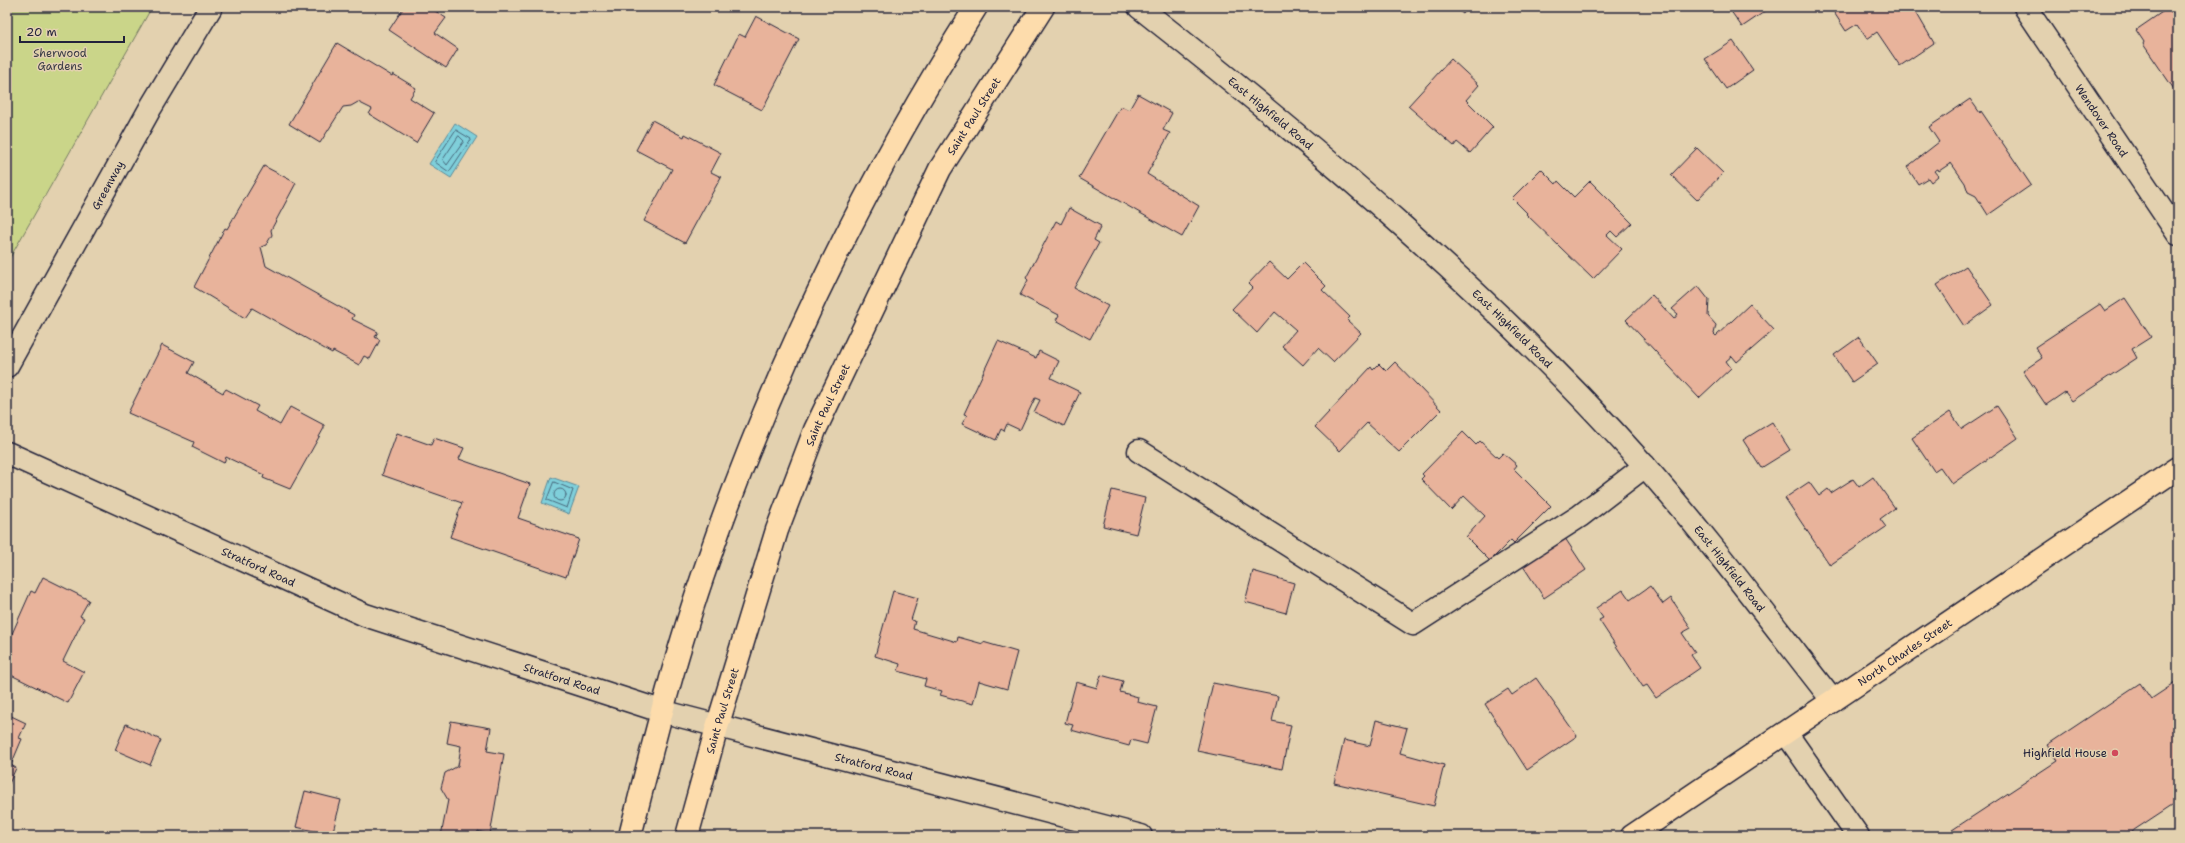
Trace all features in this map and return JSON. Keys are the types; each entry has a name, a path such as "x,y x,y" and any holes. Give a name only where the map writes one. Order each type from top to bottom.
{"main road":[{"path":"630,836 661,711 707,562 751,445 810,308 884,161 942,61 976,7"},
{"name":"Saint Paul Street","path":"687,836 717,727 777,530 815,430 940,169 1043,7"},
{"name":"North Charles Street","path":"1635,835 2178,468"}],"street":[{"name":"Greenway","path":"7,366 151,107 211,7"},
{"name":"East Highfield Road","path":"1139,7 1302,138 1448,268 1525,341 1645,466 1737,577 1833,702"},
{"name":"Wendover Road","path":"2025,7 2178,234"},
{"path":"1139,451 1414,624 1580,516 1645,466"},
{"name":"Stratford Road","path":"7,453 365,615 661,711 717,727 1141,836"},
{"path":"1786,733 1858,836"}],"green space":[{"name":"Sherwood Gardens","path":"7,7 152,7 7,263"}],"water":[{"path":"455,123 477,137 451,178 429,164"},
{"path":"551,477 579,487 569,514 542,503"}],"building":[{"path":"404,7 429,7 446,18 435,33 458,49 446,68 389,30"},
{"path":"1454,7 1469,7 1463,14"},
{"path":"1728,7 1770,7 1770,8 1742,27"},
{"path":"1838,7 1913,7 1934,43 1900,66 1877,32 1867,39 1857,24 1846,31 1833,11"},
{"path":"2168,8 2177,20 2178,19 2178,95 2143,44 2144,42 2136,30"},
{"path":"756,16 799,39 762,110 714,85 739,34 745,37"},
{"path":"1733,41 1753,70 1726,89 1705,59"},
{"path":"337,43 392,76 393,74 416,88 410,98 434,113 416,143 369,114 372,109 358,102 351,106 343,107 320,143 289,124"},
{"path":"1451,59 1479,85 1466,100 1493,127 1470,153 1457,142 1454,146 1408,106"},
{"path":"1138,94 1172,113 1163,130 1170,133 1147,174 1199,206 1182,237 1079,178 1121,106 1129,110"},
{"path":"1970,99 1980,113 1981,111 2031,185 1988,215 1976,196 1968,192 1965,183 1951,163 1939,171 1938,169 1934,171 1938,176 1931,182 1928,178 1918,184 1907,167 1939,142 1929,127"},
{"path":"652,120 684,137 685,134 721,153 711,172 721,177 685,243 644,221 672,169 636,150"},
{"path":"1697,148 1723,173 1697,200 1671,175"},
{"path":"264,166 296,183 271,230 272,235 266,245 261,247 266,266 354,315 352,319 378,332 375,337 380,340 370,359 364,356 359,365 333,351 332,353 252,308 245,318 194,287 225,228 227,229"},
{"path":"1541,169 1556,184 1558,181 1574,197 1590,181 1632,223 1617,237 1611,231 1607,235 1622,249 1593,279 1526,214 1527,213 1512,198"},
{"path":"1069,208 1101,226 1094,240 1099,243 1074,288 1108,306 1090,339 1056,320 1059,315 1020,295 1028,280 1026,278 1056,221 1061,224"},
{"path":"1269,262 1287,279 1303,263 1326,286 1322,290 1350,317 1347,320 1361,333 1333,362 1318,348 1303,365 1282,346 1296,330 1275,312 1257,333 1232,309 1252,288 1248,284"},
{"path":"1966,266 1993,305 1964,326 1937,285"},
{"path":"1698,286 1709,300 1708,316 1716,325 1714,334 1716,336 1750,304 1774,330 1737,362 1732,356 1726,361 1731,368 1699,398 1626,320 1652,295 1674,319 1678,314 1672,309"},
{"path":"2125,298 2151,337 2132,349 2137,358 2072,401 2065,392 2046,405 2023,371 2042,358 2035,347 2100,304 2105,311"},
{"path":"1859,337 1878,364 1852,382 1834,355"},
{"path":"998,341 1036,358 1039,351 1059,361 1051,378 1080,392 1064,426 1034,412 1040,400 1035,398 1020,430 1007,424 1004,431 1001,429 996,440 962,424 967,415 964,414"},
{"path":"162,345 194,362 188,373 223,393 226,389 258,406 255,411 280,425 290,407 324,425 324,428 290,489 263,478 264,475 226,457 224,463 192,447 194,442 128,413"},
{"path":"1395,362 1441,410 1399,452 1367,423 1340,451 1315,427 1371,367 1373,370 1379,364 1386,371"},
{"path":"1997,406 2018,438 1952,484 1940,467 1934,471 1912,438 1950,412 1962,429"},
{"path":"1772,422 1790,450 1761,468 1743,440"},
{"path":"1463,432 1476,445 1480,441 1498,458 1503,453 1517,465 1514,469 1551,506 1514,543 1511,540 1490,561 1466,537 1485,516 1464,496 1451,510 1421,479 1424,476 1422,474"},
{"path":"397,433 431,445 434,438 464,448 459,459 530,484 518,518 579,539 566,577 450,537 462,503 382,475"},
{"path":"1873,477 1895,508 1880,519 1886,527 1830,565 1785,498 1809,482 1819,496 1828,489 1831,493 1853,479 1859,487"},
{"path":"1112,490 1145,498 1136,534 1103,526"},
{"path":"1563,535 1586,570 1544,598 1521,563"},
{"path":"1253,571 1294,583 1286,613 1245,602"},
{"path":"43,577 89,600 80,616 84,618 63,661 84,672 68,703 7,673 7,645 31,591 35,593"},
{"path":"1650,586 1663,604 1671,598 1691,628 1682,633 1695,652 1691,655 1700,668 1656,698 1647,685 1643,687 1599,620 1603,618 1596,608 1623,590 1630,600"},
{"path":"893,591 918,598 911,620 915,621 913,629 957,642 958,637 983,644 983,642 1017,652 1007,689 979,681 973,704 940,695 942,691 924,686 926,679 898,671 900,664 875,656"},
{"path":"1101,675 1123,681 1120,692 1138,697 1137,702 1157,707 1147,744 1131,740 1129,746 1071,730 1073,725 1065,723 1076,682 1097,688"},
{"path":"1536,678 1577,736 1527,770 1485,704 1508,689 1512,695"},
{"name":"Highfield House","path":"2178,681 2178,801 2125,836 1943,836 2057,761 2047,745 2140,683 2151,699"},
{"path":"1213,683 1278,696 1272,721 1291,725 1282,769 1197,751"},
{"path":"7,714 26,723 19,738 22,739 11,765 16,768 7,788"},
{"path":"1376,720 1407,728 1400,753 1444,765 1434,806 1334,783 1344,740 1370,746"},
{"path":"451,721 491,728 487,751 504,754 490,835 478,831 477,836 441,836 448,800 441,788 445,773 458,766 461,746 447,743"},
{"path":"126,724 161,740 150,765 115,750"},
{"path":"305,791 341,800 332,835 296,827"}],"place":[{"name":"Highfield House","path":"2115,753"}]}
